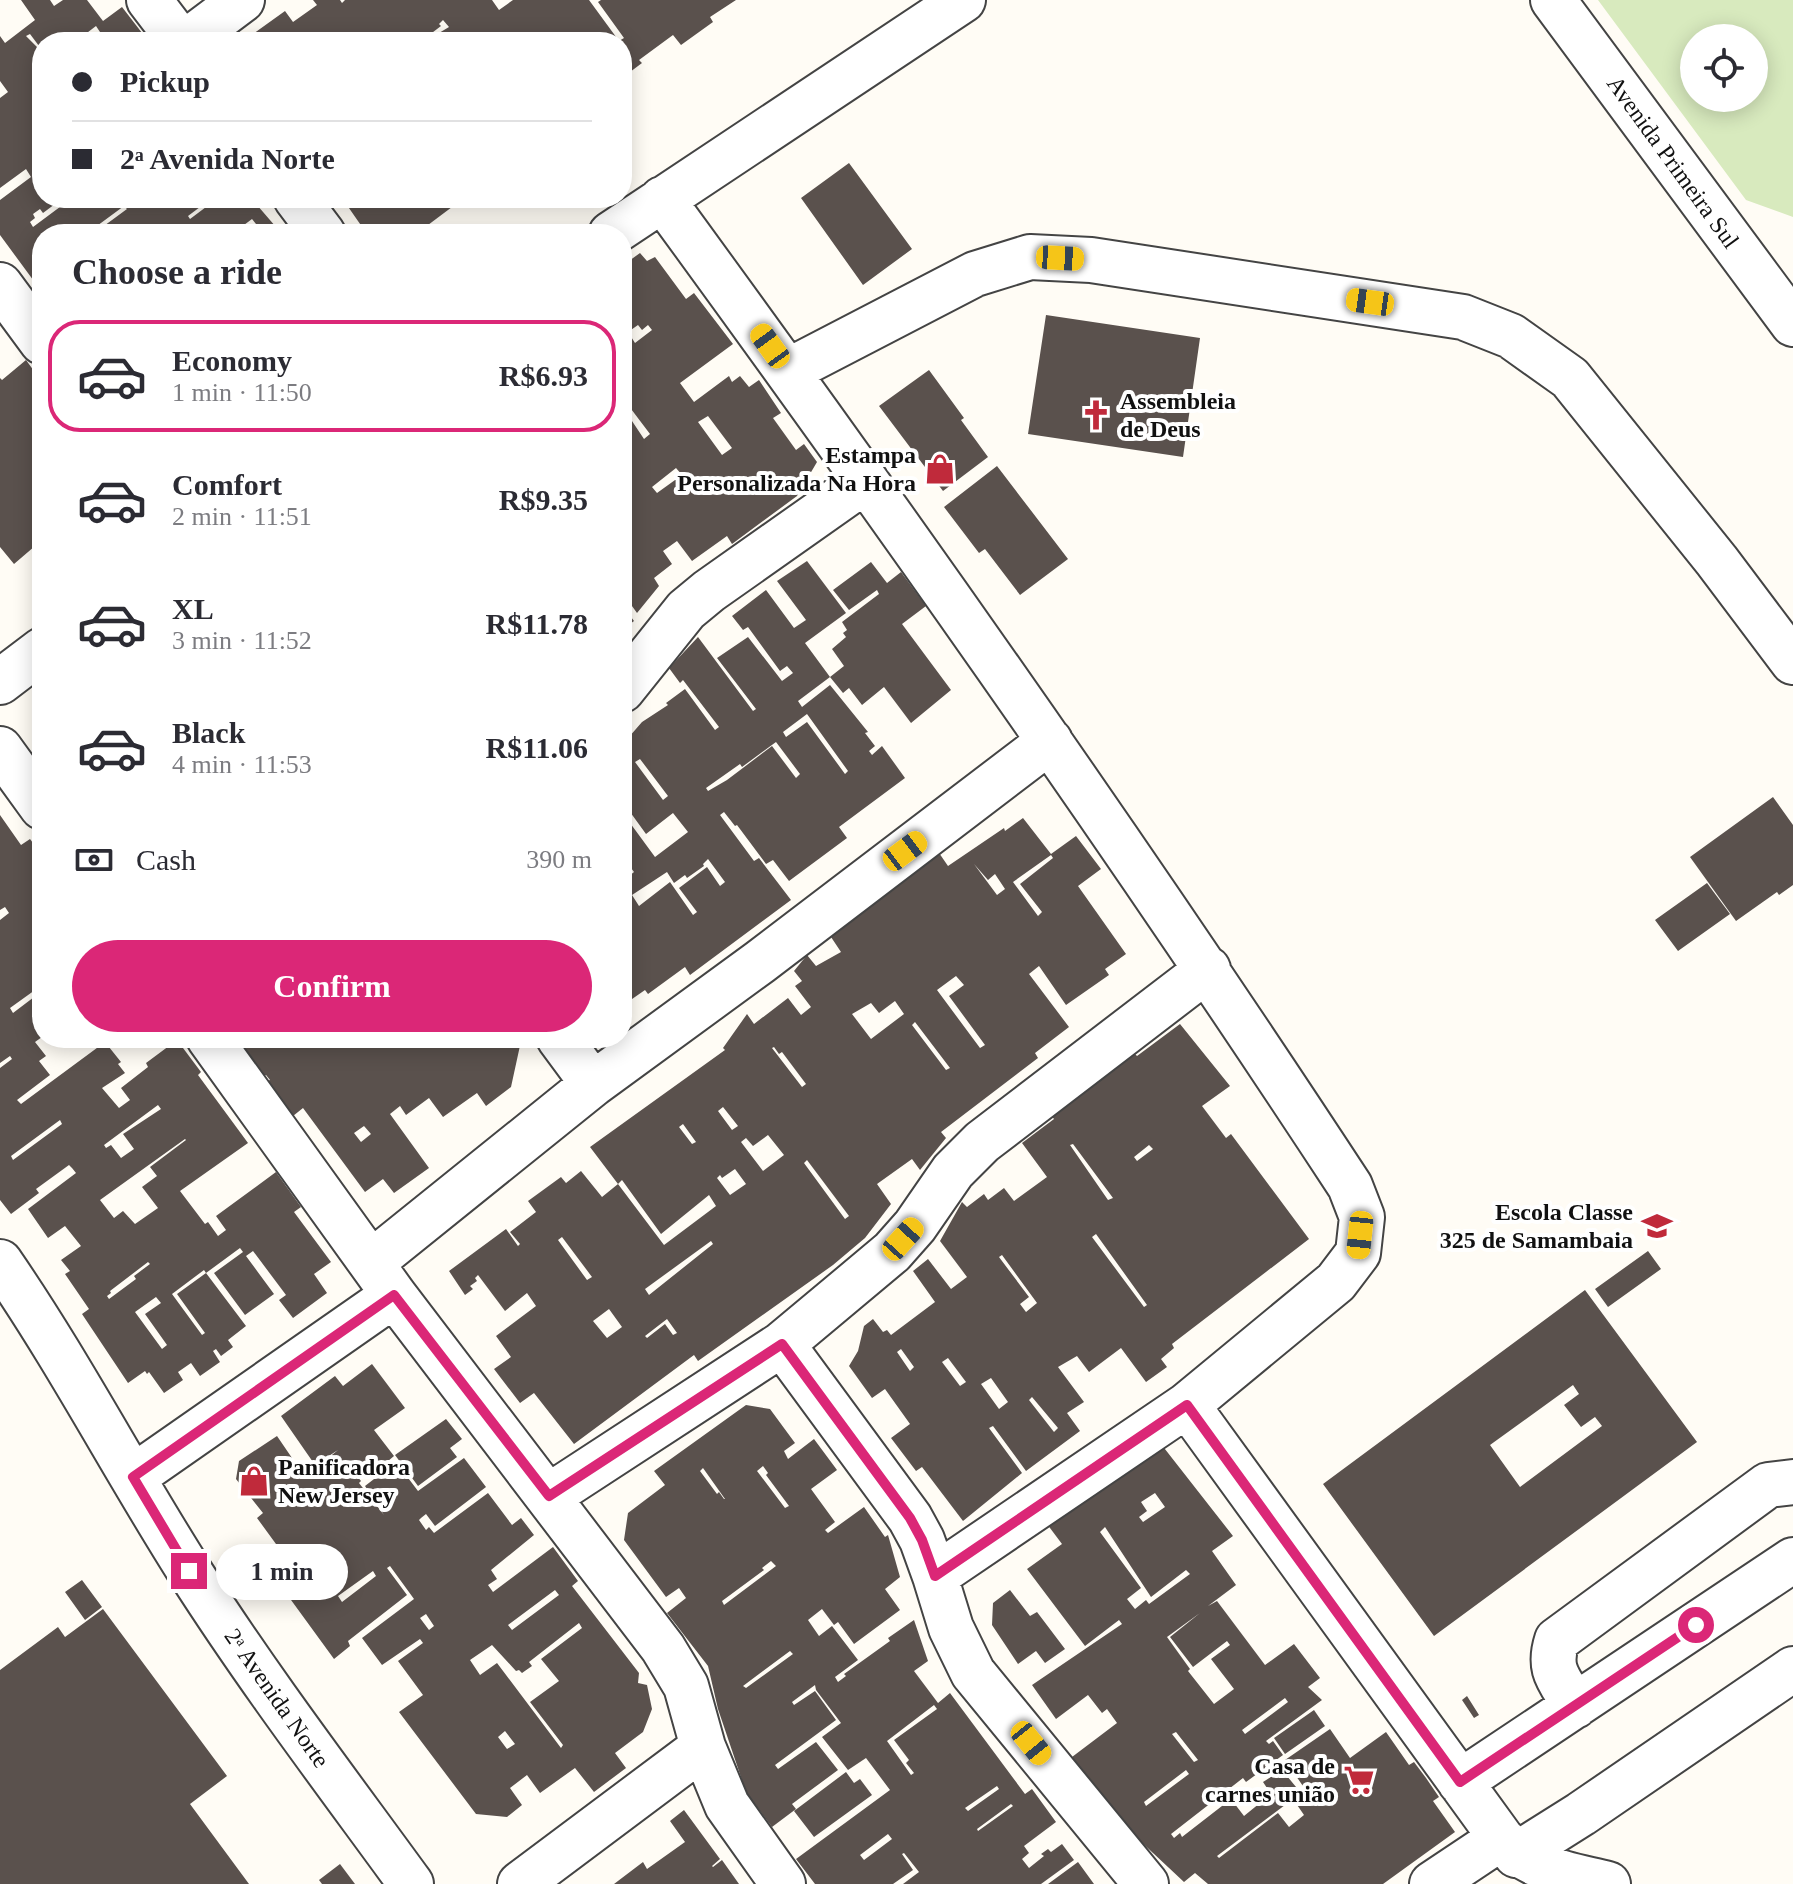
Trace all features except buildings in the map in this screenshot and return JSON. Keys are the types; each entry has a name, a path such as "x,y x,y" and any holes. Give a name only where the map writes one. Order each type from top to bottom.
{"street":[{"path":"149,0 176,32"},
{"path":"198,32 242,0"},
{"path":"626,224 963,0"},
{"name":"Avenida Primeira Sul","path":"1553,0 1793,324"},
{"path":"662,199 788,371 1208,969 1350,1186 1362,1217 1358,1253 1336,1282 1187,1405 935,1576"},
{"path":"788,371 975,274 1030,257 1091,260 1463,317 1511,336 1570,378 1717,561 1793,662"},
{"path":"1749,265 1793,267"},
{"path":"0,285 32,328"},
{"path":"632,678 686,610 865,481"},
{"path":"0,682 32,658"},
{"path":"133,1477 383,1279 593,1084 760,962 1050,741"},
{"path":"0,749 32,793"},
{"path":"549,1496 782,1344 892,1252 915,1226 953,1171 982,1142 1208,969"},
{"path":"216,1048 383,1279 663,1648 686,1686 703,1747 727,1805 783,1884"},
{"path":"566,1048 593,1084"},
{"name":"2ᵃ Avenida Norte","path":"0,1262 45,1327 189,1571 246,1657 411,1884"},
{"path":"782,1344 910,1518 922,1540 951,1628 973,1673 1146,1884"},
{"path":"1187,1405 1509,1846 1559,1873 1608,1884"},
{"path":"1575,1706 1555,1672 1551,1658 1557,1640 1768,1485 1793,1482"},
{"path":"1460,1782 1793,1560"},
{"path":"1432,1884 1581,1814 1793,1669"},
{"path":"520,1884 703,1747"}],"green space":[{"path":"1598,0 1793,0 1793,217 1746,200 1681,112 1768,112 1768,24 1680,24 1680,111"}],"place":[{"name":"Assembleia de Deus","path":"1096,415"},
{"name":"Estampa Personalizada Na Hora","path":"940,469"},
{"name":"Escola Classe 325 de Samambaia","path":"1657,1226"},
{"name":"Panificadora New Jersey","path":"254,1481"},
{"name":"Casa de carnes união","path":"1359,1780"}],"route":[{"path":"189,1571 133,1477 394,1295 549,1496 782,1344 910,1518 935,1576 1187,1405 1460,1782 1696,1625"}]}
